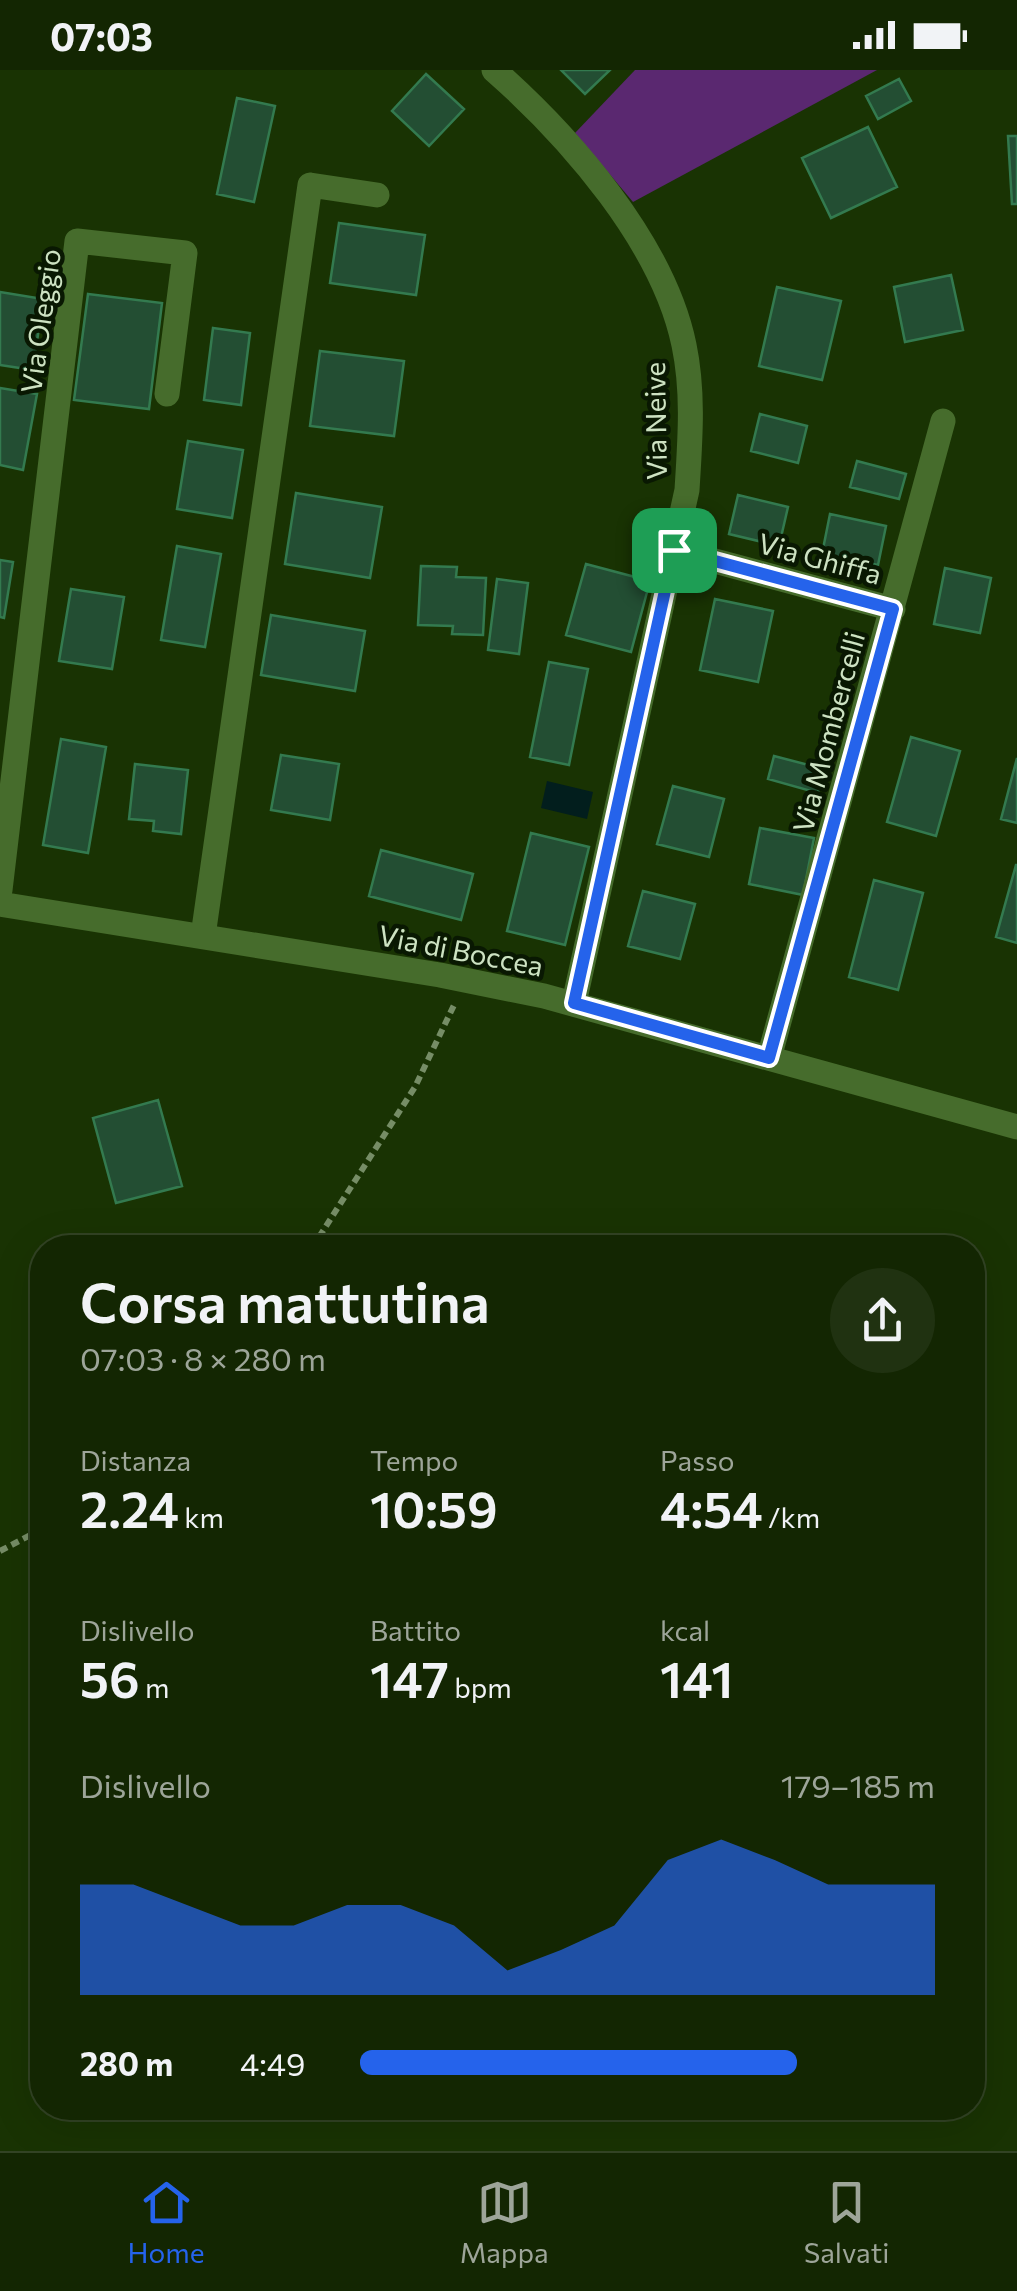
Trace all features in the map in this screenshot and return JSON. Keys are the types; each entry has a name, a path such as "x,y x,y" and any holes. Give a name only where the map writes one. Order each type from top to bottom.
{"street":[{"name":"Via Neive","path":"494,70 526,98 617,207 653,262 684,342 692,418 687,490 574,1003"},
{"path":"202,936 310,185 377,195"},
{"name":"Via Oleggio","path":"0,890 77,241 184,254 168,394"},
{"name":"Via Mombercelli","path":"769,1058 943,421"},
{"name":"Via Ghiffa","path":"674,550 893,609"},
{"name":"Via di Boccea","path":"0,904 465,980 574,1003 1017,1127"}],"path":[{"path":"320,1235 421,1076 465,980"},
{"path":"0,1551 30,1535"}],"shaded area":[{"path":"635,70 877,70 633,202 575,133"}],"water":[{"path":"547,781 593,792 587,819 541,808"}],"building":[{"path":"561,70 610,70 585,94"},
{"path":"426,74 464,109 429,146 392,111"},
{"path":"899,79 911,101 878,119 866,96"},
{"path":"237,98 275,106 254,202 217,194"},
{"path":"868,127 897,187 831,218 802,158"},
{"path":"1008,136 1017,136 1017,204 1012,204"},
{"path":"339,223 425,235 416,295 330,283"},
{"path":"951,275 963,330 905,342 894,287"},
{"path":"777,287 841,301 822,380 759,366"},
{"path":"0,292 43,299 33,370 0,365"},
{"path":"88,294 162,303 149,409 74,400"},
{"path":"213,328 250,333 241,405 204,400"},
{"path":"320,351 404,361 394,436 310,426"},
{"path":"0,388 37,394 23,470 0,465"},
{"path":"760,414 807,426 798,463 751,451"},
{"path":"188,441 243,450 232,518 177,509"},
{"path":"857,461 906,474 899,499 850,487"},
{"path":"296,493 382,507 370,578 285,564"},
{"path":"738,495 788,507 779,546 729,534"},
{"path":"830,514 886,526 878,565 822,554"},
{"path":"649,529 671,534 664,561 642,556"},
{"path":"177,546 221,554 205,647 161,640"},
{"path":"0,560 13,562 4,618 0,617"},
{"path":"586,564 650,581 631,652 566,635"},
{"path":"421,566 457,567 456,577 486,578 483,635 452,634 453,626 418,625"},
{"path":"945,568 991,578 980,633 934,624"},
{"path":"497,579 528,583 519,654 488,650"},
{"path":"71,589 124,597 112,669 59,661"},
{"path":"715,599 773,611 758,682 700,670"},
{"path":"271,615 365,631 355,691 261,675"},
{"path":"549,662 588,669 569,765 530,757"},
{"path":"911,737 960,751 936,836 887,822"},
{"path":"61,739 106,747 88,853 43,845"},
{"path":"281,755 339,764 330,820 271,810"},
{"path":"774,756 824,769 818,793 768,779"},
{"path":"1017,758 1017,823 1001,819"},
{"path":"135,764 188,770 181,834 153,831 154,821 129,819"},
{"path":"673,786 724,799 709,857 657,844"},
{"path":"760,828 814,838 803,895 749,884"},
{"path":"531,833 589,847 565,945 507,931"},
{"path":"381,850 473,874 461,920 369,896"},
{"path":"1017,865 1017,943 996,937"},
{"path":"874,880 923,893 898,990 849,977"},
{"path":"643,891 695,904 680,959 628,946"},
{"path":"158,1100 182,1186 116,1203 93,1118"}],"route":[{"path":"674,550 893,609 769,1058 574,1003 674,550"}]}
